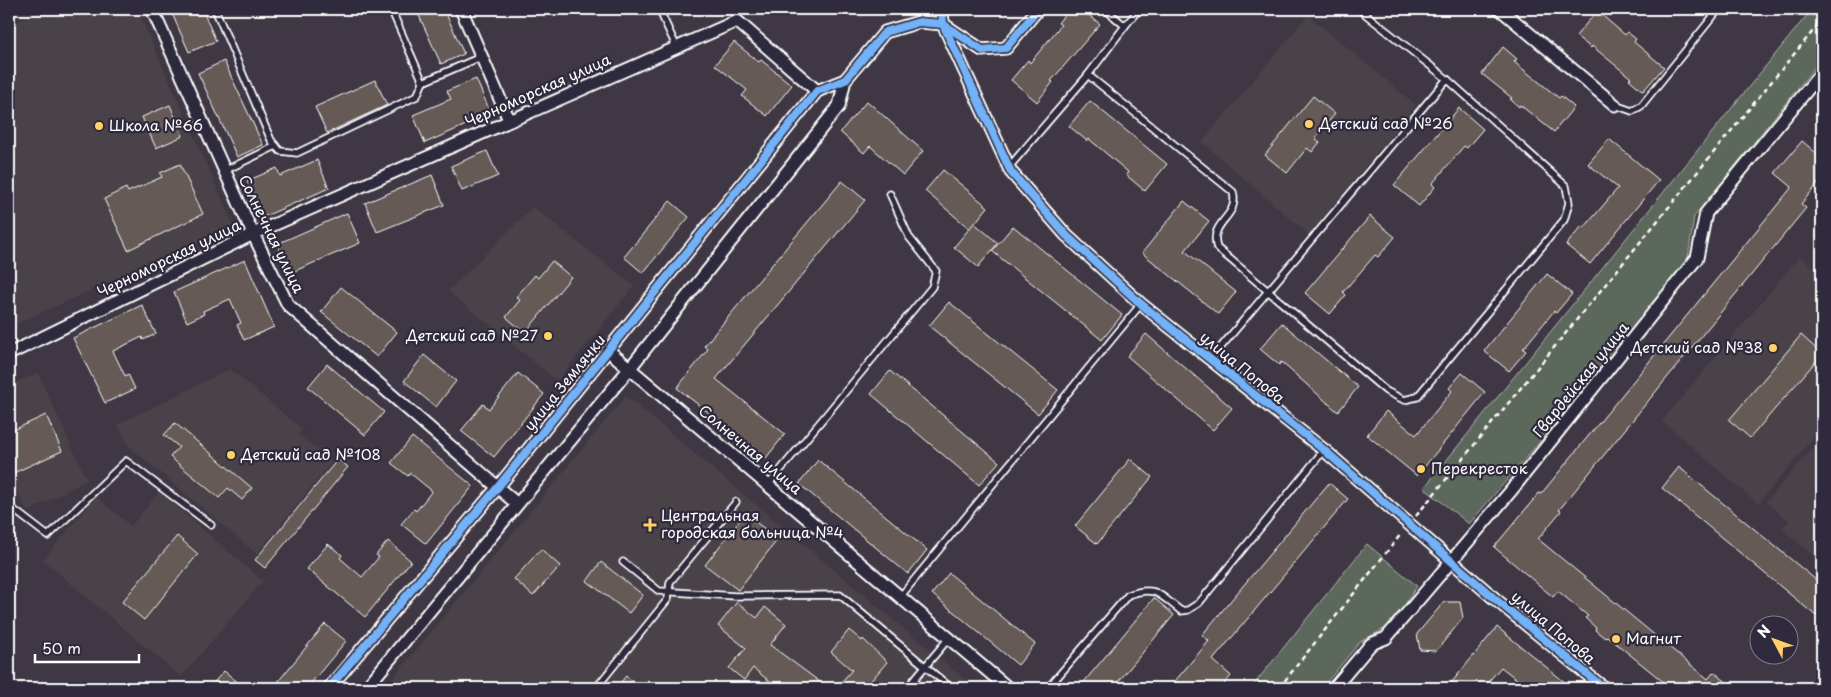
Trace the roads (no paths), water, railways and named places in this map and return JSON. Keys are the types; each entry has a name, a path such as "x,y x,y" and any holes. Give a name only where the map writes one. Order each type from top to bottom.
{"street":[{"name":"Солнечная улица","path":"152,9 224,171 288,305 517,504"},
{"path":"461,9 483,56 509,120"},
{"name":"улица Попова","path":"942,9 943,24 1009,167 1066,235 1141,304 1324,450 1452,562 1604,688"},
{"path":"366,688 630,368 839,106 845,80 885,32 919,22 943,24 982,50 1006,48 1038,9"},
{"path":"1500,9 1615,105"},
{"name":"Черноморская улица","path":"9,354 253,234 737,21 817,91"},
{"name":"Гвардейская улица","path":"1334,688 1371,644 1386,638 1452,562 1697,258 1706,213 1821,77"},
{"path":"817,91 845,80"},
{"name":"улица Землячки","path":"329,688 498,487 817,91"},
{"name":"Солнечная улица","path":"608,351 1008,688"}],"lane":[{"path":"215,9 271,140 280,151 297,154 417,96 423,82 483,56"},
{"path":"391,9 423,82"},
{"path":"659,9 677,48"},
{"path":"1105,9 1124,26"},
{"path":"1009,167 1088,75 1138,9"},
{"path":"1088,75 1234,192 1236,201 1233,209 1216,229 1214,238 1217,248 1386,392 1404,400 1418,397 1564,220 1569,203 1566,186 1446,79 1359,9"},
{"path":"1615,105 1632,111 1641,106 1720,9"},
{"path":"1210,360 1446,79"},
{"path":"224,171 276,146"},
{"path":"768,485 932,287 936,271 908,237 890,194"},
{"path":"900,597 1141,304"},
{"path":"1048,688 1128,595 1143,589 1157,592 1181,611 1188,610 1199,603 1324,450"},
{"path":"9,506 48,536 126,461 211,525"},
{"path":"596,688 668,599 670,582 736,502"},
{"path":"623,562 659,591 736,596 840,595 952,688"},
{"path":"907,688 949,638"}],"place":[{"name":"Детский сад №26","path":"1309,124"},
{"name":"Школа №66","path":"99,126"},
{"name":"Детский сад №27","path":"548,336"},
{"name":"Детский сад №38","path":"1773,348"},
{"name":"Детский сад №108","path":"231,455"},
{"name":"Перекресток","path":"1421,469"},
{"name":"Центральная городская больница №4","path":"650,525"},
{"name":"Магнит","path":"1616,639"}]}
